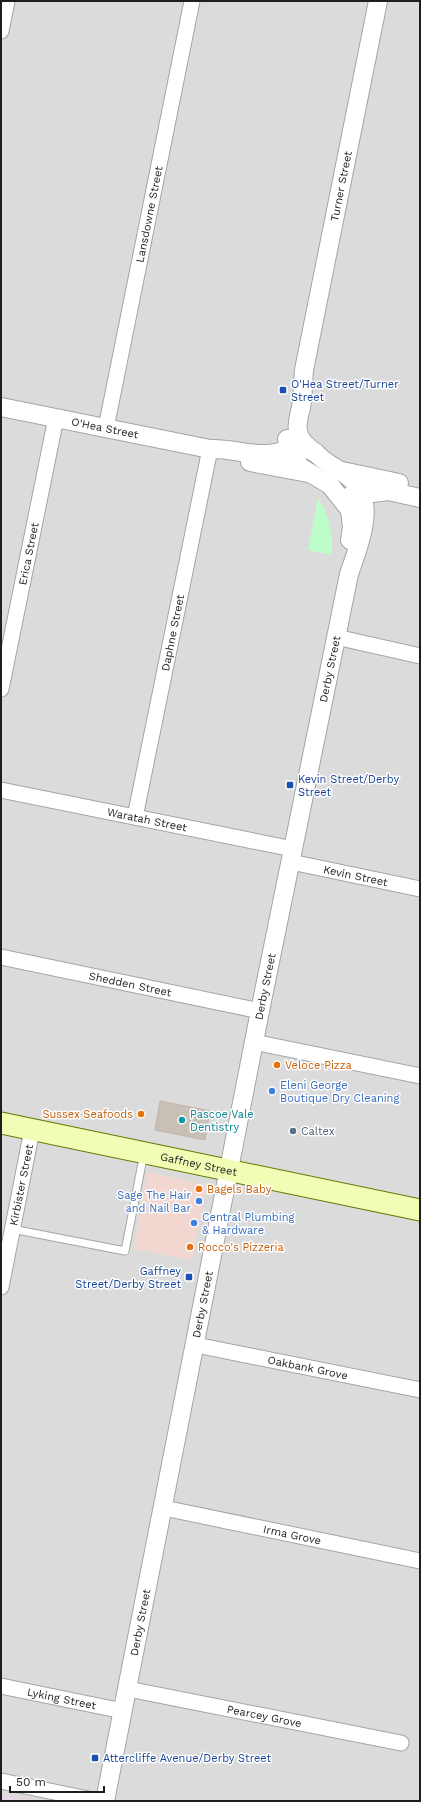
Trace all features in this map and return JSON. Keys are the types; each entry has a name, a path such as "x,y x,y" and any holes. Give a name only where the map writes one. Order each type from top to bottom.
{"main road":[{"name":"Gaffney Street","path":"1,1123 420,1210"}],"street":[{"path":"1,31 7,1"},
{"name":"Lansdowne Street","path":"106,428 192,1"},
{"name":"Turner Street","path":"335,478 329,464 304,443 298,430 304,370 378,1"},
{"name":"Turner Street","path":"304,370 291,400 287,426 287,440 289,448 300,467 308,473"},
{"name":"O'Hea Street","path":"1,407 210,449 226,448 264,454 289,448 301,447 314,452"},
{"name":"Erica Street","path":"1,689 56,418"},
{"name":"O'Hea Street","path":"210,449 223,456 308,473"},
{"name":"Daphne Street","path":"135,817 210,449"},
{"name":"Derby Street","path":"105,1801 164,1508 260,1011 348,574 352,517 350,510 344,502 335,478 308,473"},
{"path":"335,478 420,488"},
{"path":"335,478 342,494 349,496 388,491 420,498"},
{"name":"Derby Street","path":"348,574 359,544 363,525 364,514 361,494"},
{"path":"336,637 420,656"},
{"name":"Waratah Street","path":"1,790 135,817 292,855"},
{"name":"Kevin Street","path":"292,855 420,889"},
{"name":"Shedden Street","path":"1,957 260,1011"},
{"path":"254,1042 420,1076"},
{"name":"Kirbister Street","path":"1,1287 32,1130"},
{"name":"Oakbank Grove","path":"196,1344 420,1390"},
{"name":"Irma Grove","path":"164,1508 420,1561"},
{"name":"Lyking Street","path":"1,1686 123,1711"},
{"name":"Pearcey Grove","path":"128,1689 401,1743"},
{"path":"1,1781 98,1801"}],"lane":[{"path":"12,1229 125,1251 144,1153"}],"shaded area":[{"path":"1,1 420,1 420,1801 1,1801"},
{"path":"147,1172 206,1185 192,1260 134,1249"},
{"path":"1,1794 33,1801 1,1801"}],"green space":[{"path":"318,498 330,525 332,539 331,555 308,550"}],"building":[{"name":"Pascoe Vale Dentistry","path":"160,1101 210,1111 205,1140 155,1130"}],"place":[{"name":"O'Hea Street/Turner Street","path":"283,390"},
{"name":"Kevin Street/Derby Street","path":"290,785"},
{"name":"Veloce Pizza","path":"277,1065"},
{"name":"Eleni George Boutique Dry Cleaning","path":"272,1091"},
{"name":"Sussex Seafoods","path":"141,1114"},
{"name":"Pascoe Vale Dentistry","path":"182,1120"},
{"name":"Caltex","path":"293,1131"},
{"name":"Bagels Baby","path":"199,1189"},
{"name":"Sage The Hair and Nail Bar","path":"199,1201"},
{"name":"Central Plumbing & Hardware","path":"194,1223"},
{"name":"Rocco's Pizzeria","path":"190,1247"},
{"name":"Gaffney Street/Derby Street","path":"189,1277"},
{"name":"Attercliffe Avenue/Derby Street","path":"95,1758"}]}
